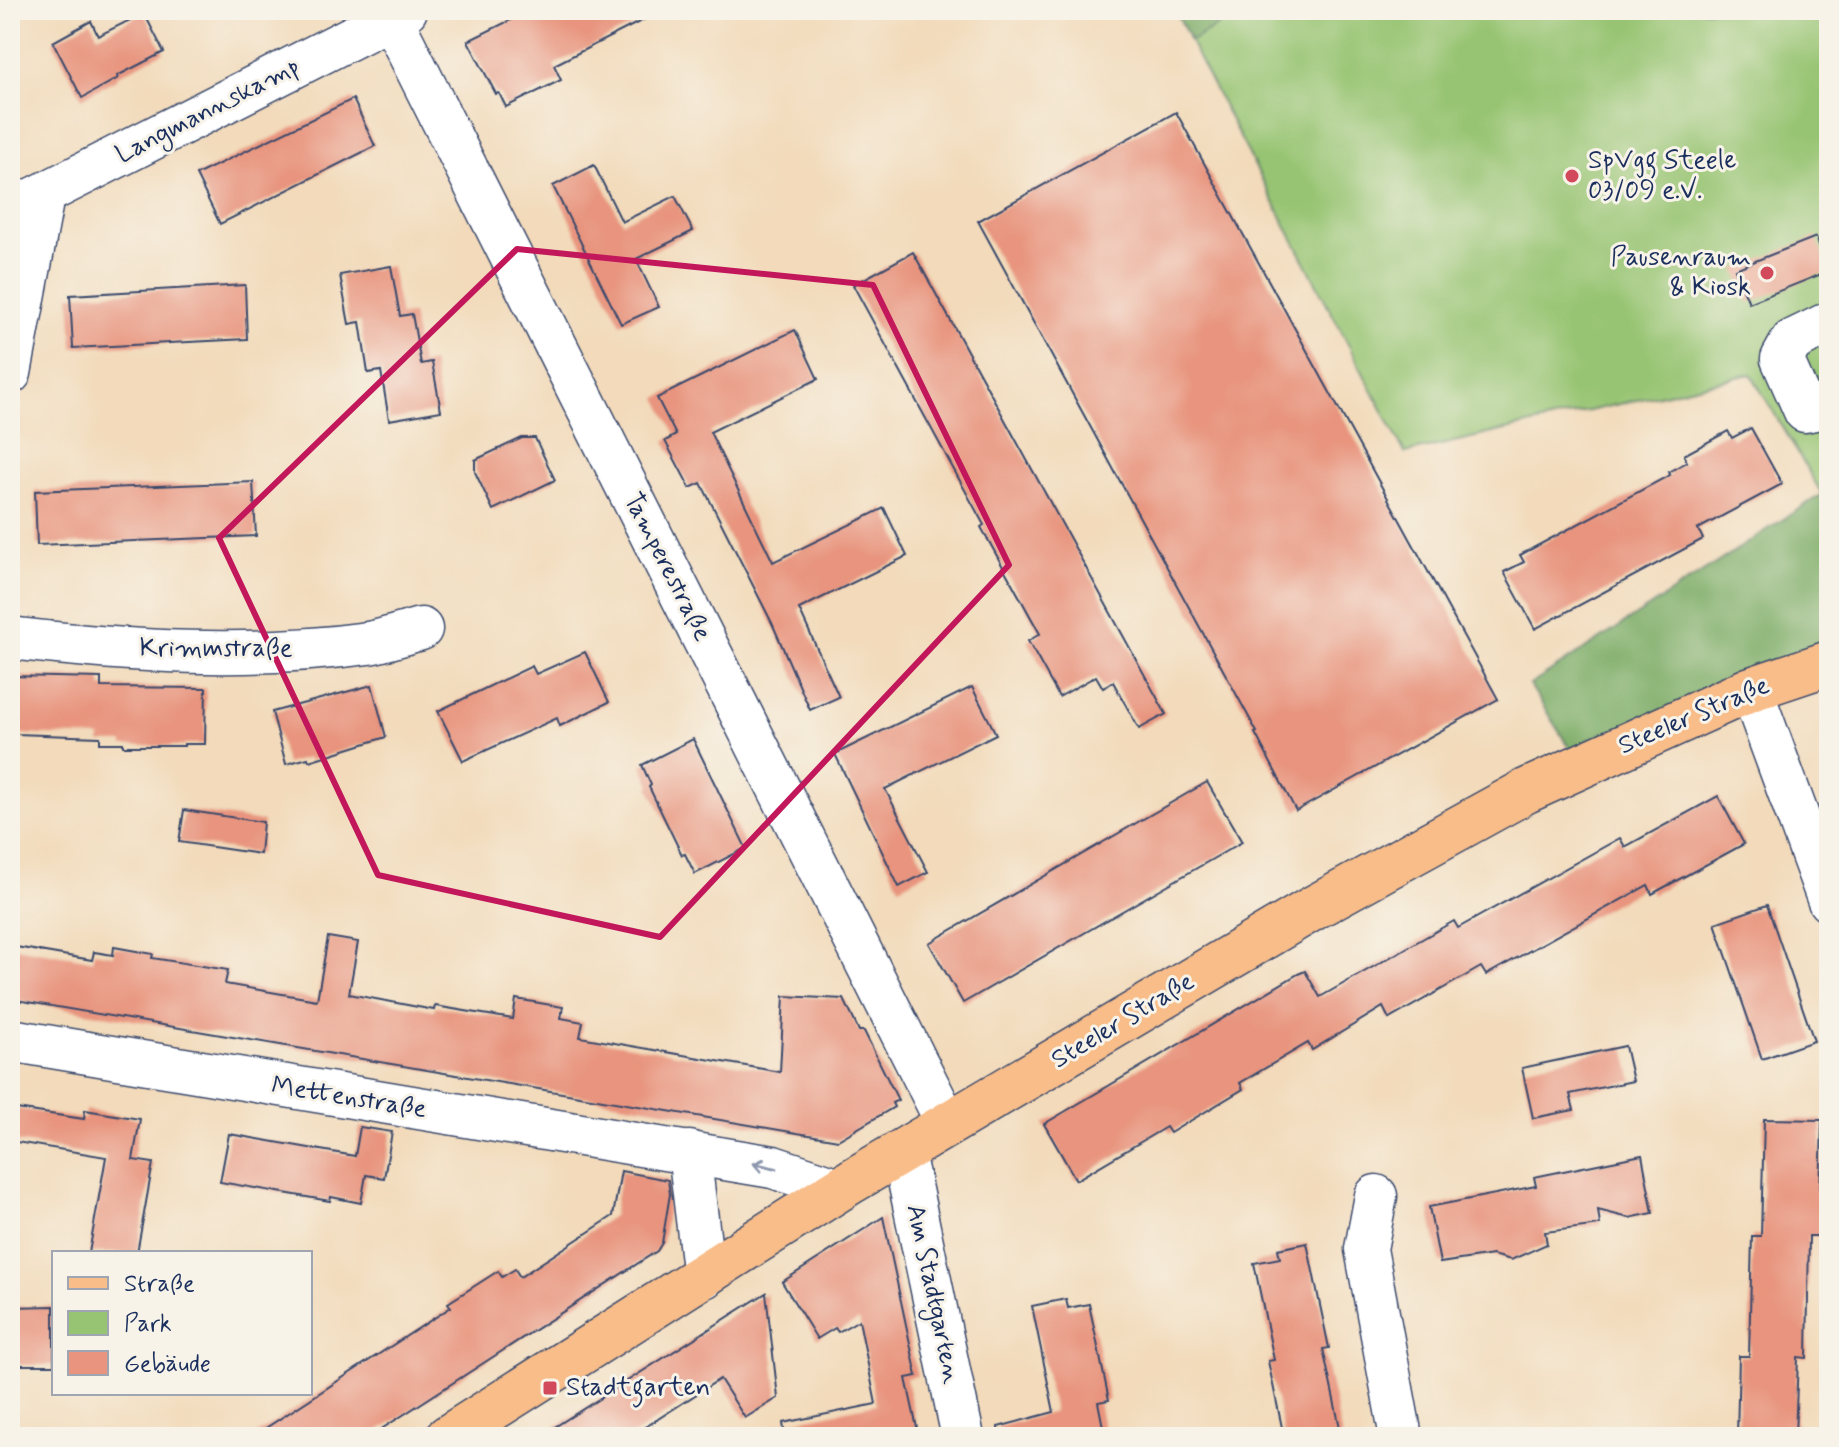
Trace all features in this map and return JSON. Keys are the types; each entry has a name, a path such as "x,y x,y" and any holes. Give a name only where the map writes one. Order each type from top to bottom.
{"main road":[{"name":"Steeler Straße","path":"448,1437 839,1189 1301,915 1526,791 1751,689 1829,663"}],"street":[{"name":"Langmannskamp","path":"27,204 394,13"},
{"name":"Tamperestraße","path":"394,13 948,1125"},
{"path":"10,373 27,204"},
{"path":"1829,323 1792,341 1782,359 1805,411 1829,406"},
{"name":"Krimmstraße","path":"10,638 107,649 278,651 371,642 421,629"},
{"path":"1751,689 1829,901"},
{"name":"Mettenstraße","path":"10,1040 773,1167 839,1189"},
{"path":"689,1152 704,1277"},
{"name":"Am Stadtgarten","path":"903,1152 963,1437"},
{"path":"1376,1196 1366,1249 1401,1437"}],"highlighted area":[{"path":"517,249 873,285 1009,565 660,937 378,875 219,538"}],"green space":[{"path":"1174,10 1227,10 1229,19 1191,41"},
{"name":"SpVgg Steele 03/09 e.V.","path":"1228,10 1829,10 1829,506 1751,374 1405,453 1188,38 1230,18"},
{"path":"1822,494 1829,506 1829,660 1575,757 1530,685"}],"building":[{"path":"531,10 663,10 554,65 561,80 506,107 468,41"},
{"path":"144,13 164,52 82,98 53,42 91,21 98,36"},
{"path":"353,99 375,146 220,224 196,175"},
{"path":"1176,112 1498,699 1296,811 1257,732 978,221"},
{"path":"594,165 622,222 675,196 693,231 636,259 659,307 621,324 553,186"},
{"path":"1816,237 1829,271 1749,303 1735,269"},
{"path":"913,252 1166,714 1139,729 1113,682 1103,688 1096,676 1059,697 1028,641 1040,634 853,285"},
{"path":"391,266 400,316 412,314 421,364 432,362 441,411 389,420 381,371 368,373 360,322 349,324 340,275"},
{"path":"245,285 247,339 73,348 70,295"},
{"path":"795,330 818,379 710,432 773,562 884,508 907,556 799,609 839,697 810,710 772,623 701,483 690,488 665,441 676,435 657,398"},
{"path":"1751,428 1782,484 1698,529 1703,539 1535,629 1504,572 1524,562 1520,555 1670,475 1668,472 1687,462 1684,455 1728,431 1732,438"},
{"path":"522,438 535,438 555,480 493,510 475,472 475,460"},
{"path":"253,482 256,536 37,545 35,491"},
{"path":"585,652 609,702 560,726 557,718 463,761 438,711 532,666 536,674"},
{"path":"10,676 101,678 101,687 206,688 205,744 123,746 123,743 100,743 100,737 16,734 16,731 10,731"},
{"path":"372,685 386,737 309,761 308,758 286,764 272,712"},
{"path":"972,687 996,734 885,789 928,872 899,887 835,754"},
{"path":"693,739 746,848 695,874 685,854 682,855 649,787 651,785 642,765"},
{"path":"1207,782 1242,842 963,1003 929,943"},
{"path":"1718,796 1744,844 1652,894 1648,885 1486,975 1481,967 1389,1019 1383,1007 1312,1050 1308,1043 1240,1083 1243,1089 1170,1133 1166,1127 1076,1180 1044,1124 1298,974 1305,971 1320,997 1454,921 1458,928 1620,838 1625,847"},
{"path":"184,810 263,822 260,854 179,842"},
{"path":"1767,905 1814,1041 1762,1059 1715,923"},
{"path":"328,937 358,942 349,994 434,1010 435,1006 513,1019 516,999 563,1007 561,1018 583,1022 580,1037 780,1072 784,996 844,999 859,1031 864,1031 898,1100 892,1103 894,1107 838,1140 10,999 10,946 92,960 94,952 113,955 114,947 153,954 152,958 228,970 225,984 317,1000"},
{"path":"1625,1046 1633,1081 1570,1094 1574,1110 1533,1118 1522,1068"},
{"path":"10,1108 84,1119 85,1110 140,1119 133,1160 153,1163 137,1251 89,1251 106,1157 10,1141"},
{"path":"1764,1119 1822,1120 1819,1236 1809,1236 1807,1358 1798,1357 1795,1437 1737,1437 1739,1356 1749,1356 1752,1236 1761,1236"},
{"path":"360,1127 392,1132 384,1178 366,1175 361,1203 331,1197 330,1201 220,1182 229,1134 355,1156"},
{"path":"1642,1155 1653,1213 1629,1218 1598,1210 1600,1225 1545,1232 1547,1244 1511,1260 1492,1255 1440,1263 1429,1207 1536,1186 1534,1177"},
{"path":"621,1171 668,1180 670,1194 662,1243 657,1251 369,1437 252,1437 451,1307 448,1303 498,1271 502,1277 515,1269 520,1277 613,1216"},
{"path":"883,1217 917,1376 906,1378 919,1437 785,1437 783,1423 876,1404 859,1320 838,1332 835,1328 817,1339 782,1282"},
{"path":"1307,1243 1329,1348 1323,1349 1342,1437 1284,1437 1268,1361 1274,1360 1254,1263 1280,1258 1278,1249"},
{"path":"766,1293 778,1398 745,1418 720,1379 630,1437 539,1437"},
{"path":"1066,1299 1068,1308 1089,1304 1109,1400 1098,1402 1105,1437 999,1437 998,1427 1054,1412 1032,1306"},
{"path":"52,1306 52,1365 10,1365 10,1307"}],"place":[{"name":"SpVgg Steele 03/09 e.V.","path":"1572,176"},
{"name":"Pausenraum & Kiosk","path":"1767,273"},
{"name":"Stadtgarten","path":"550,1388"}]}
